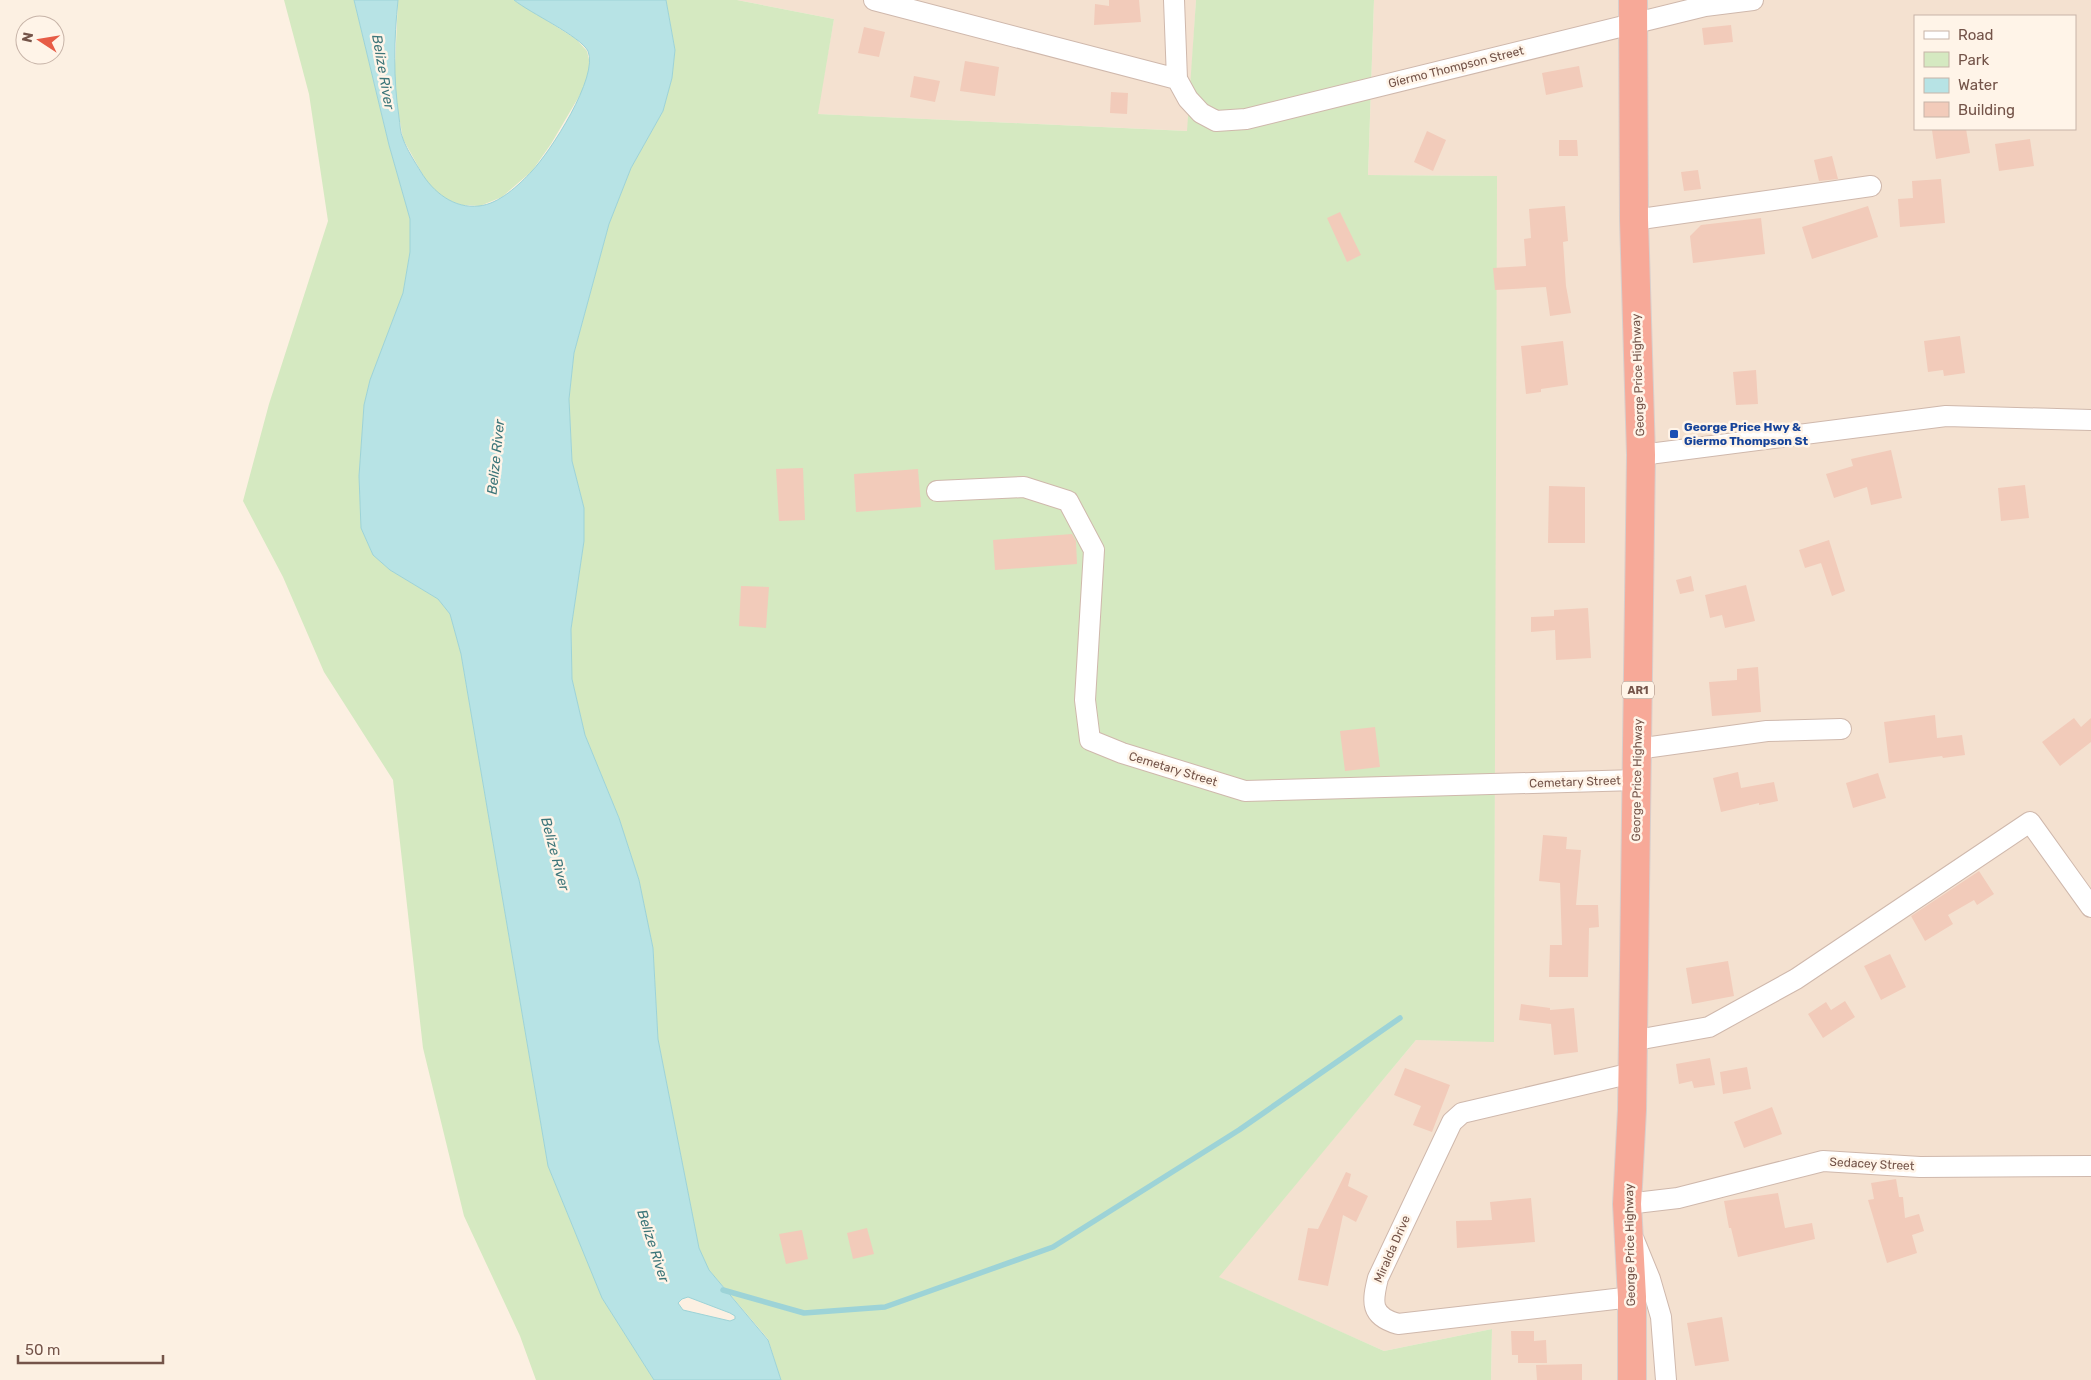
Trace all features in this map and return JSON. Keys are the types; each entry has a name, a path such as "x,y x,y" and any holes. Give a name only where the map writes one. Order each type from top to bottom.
{"highway":[{"name":"George Price Highway","path":"1632,1380 1632,1297 1628,1214 1632,1072 1641,455 1634,220 1633,12"}],"street":[{"path":"874,0 1176,79 1174,0"},
{"name":"Gíermo Thompson Street","path":"1176,79 1188,99 1201,114 1216,121 1246,119 1633,12 1753,0"},
{"path":"1634,220 1871,186"},
{"path":"1641,455 1946,416 2091,420"},
{"name":"Cemetary Street","path":"937,491 1024,487 1068,501 1094,550 1085,700 1090,740 1122,753 1246,791 1637,780"},
{"path":"1637,749 1767,731 1841,729"},
{"path":"1631,1041 1709,1027 1718,1023 1796,979 2030,822 2091,907"},
{"name":"Miralda Drive","path":"1632,1072 1462,1113 1452,1122 1378,1278 1373,1296 1375,1310 1385,1320 1398,1324 1632,1297"},
{"name":"Sedacey Street","path":"1628,1214 1678,1198 1823,1161 1920,1167 2091,1166"},
{"path":"1628,1214 1661,1317 1663,1364 1666,1380"}],"shaded area":[{"path":"737,0 1196,0 1188,131 817,114 834,19"},
{"path":"1374,0 2091,0 2091,1380 1491,1380 1492,1329 1384,1351 1218,1277 1416,1040 1494,1041 1496,176 1368,175"}],"green space":[{"path":"284,0 354,0 389,145 410,219 410,252 403,293 370,380 364,405 359,476 361,528 373,555 390,570 438,599 450,614 461,654 548,1166 602,1298 654,1380 536,1380 520,1336 464,1216 423,1048 393,780 324,672 283,577 243,501 269,404 328,221 309,94"},
{"path":"398,0 514,0 576,39 587,51 590,64 584,88 551,144 532,171 502,197 480,206 462,205 447,200 429,186 403,139 394,87"},
{"path":"666,0 737,0 834,19 818,114 1187,131 1196,0 1374,0 1368,175 1497,176 1494,1042 1416,1040 1219,1277 1384,1351 1492,1329 1491,1380 781,1380 768,1339 709,1270 699,1248 658,1039 653,948 639,880 619,818 585,735 572,679 571,629 584,541 584,508 572,461 569,399 574,353 609,224 631,168 663,111 672,78 675,50"}],"water":[{"name":"Belize River","path":"354,0 398,0 395,73 402,136 426,179 438,192 445,198 461,205 479,206 494,202 515,188 532,171 550,148 561,132 580,95 589,63 588,51 583,45 514,0 666,0 675,50 672,78 663,111 631,168 609,224 574,353 569,399 572,461 584,508 584,541 571,629 572,679 585,735 619,818 639,880 653,948 658,1039 699,1248 709,1270 768,1340 781,1380 654,1380 602,1298 548,1166 461,654 450,614 438,599 390,570 373,555 361,528 359,476 364,405 370,380 403,293 410,252 410,219 389,145","holes":["688,1297 735,1316 735,1319 730,1321 683,1310 678,1303"]}],"building":[{"path":"1109,0 1139,0 1141,22 1094,25 1095,4 1109,6"},
{"path":"1731,25 1733,42 1704,45 1702,28"},
{"path":"864,27 885,32 879,57 858,53"},
{"path":"965,61 999,67 995,96 960,91"},
{"path":"1579,66 1583,87 1546,95 1542,73"},
{"path":"914,76 940,81 935,102 910,97"},
{"path":"1111,92 1128,93 1127,114 1110,113"},
{"path":"1932,130 1966,130 1970,153 1936,159"},
{"path":"1427,131 1446,140 1433,171 1414,162"},
{"path":"2030,139 2034,166 1999,171 1995,144"},
{"path":"1559,140 1577,140 1578,156 1559,156"},
{"path":"1832,156 1838,179 1819,181 1814,160"},
{"path":"1698,170 1701,189 1684,191 1681,172"},
{"path":"1941,179 1945,223 1900,227 1898,199 1913,198 1912,181"},
{"path":"1565,206 1568,241 1563,242 1566,286 1571,313 1550,316 1546,287 1495,290 1493,268 1526,266 1524,239 1531,238 1529,209"},
{"path":"1868,206 1878,237 1812,259 1802,227"},
{"path":"1340,212 1361,255 1347,262 1327,218"},
{"path":"1761,218 1765,254 1693,263 1690,236 1701,225"},
{"path":"1960,336 1965,373 1944,376 1943,370 1928,372 1924,341"},
{"path":"1563,341 1568,385 1541,389 1541,392 1526,394 1521,346"},
{"path":"1756,370 1758,404 1736,405 1733,372"},
{"path":"1891,450 1902,498 1871,505 1867,487 1834,498 1826,474 1853,466 1851,459"},
{"path":"803,468 805,520 779,521 776,469"},
{"path":"918,469 921,507 856,512 854,474"},
{"path":"2025,485 2029,518 2001,521 1998,488"},
{"path":"1549,486 1585,487 1585,543 1548,543"},
{"path":"1072,534 1076,541 1077,564 995,570 993,540"},
{"path":"1829,540 1845,591 1832,596 1821,563 1805,568 1799,550"},
{"path":"1691,576 1694,591 1680,594 1676,580"},
{"path":"1746,585 1755,621 1725,628 1722,615 1710,618 1705,595"},
{"path":"741,586 769,587 766,628 739,626"},
{"path":"1588,608 1591,658 1556,660 1555,630 1531,632 1531,617 1554,616 1554,610"},
{"path":"1758,667 1761,712 1712,716 1709,682 1737,680 1737,669"},
{"path":"1935,715 1937,738 1962,735 1965,755 1889,763 1884,722"},
{"path":"2074,718 2081,727 2091,718 2091,742 2060,766 2042,742"},
{"path":"1375,727 1380,767 1345,771 1340,731"},
{"path":"1738,772 1741,788 1774,782 1778,801 1759,805 1759,803 1721,812 1713,778"},
{"path":"1878,773 1886,798 1853,808 1846,783"},
{"path":"1543,835 1567,837 1566,849 1581,850 1576,905 1598,905 1599,927 1589,928 1588,977 1549,977 1550,945 1562,945 1560,883 1539,881"},
{"path":"1979,871 1994,894 1977,905 1974,900 1948,915 1953,924 1925,941 1911,916"},
{"path":"1890,954 1906,987 1881,1000 1864,966"},
{"path":"1728,961 1734,996 1692,1004 1686,968"},
{"path":"1845,1001 1855,1017 1823,1038 1808,1014 1826,1002 1831,1010"},
{"path":"1521,1004 1550,1008 1550,1010 1574,1008 1578,1052 1554,1055 1551,1024 1519,1020"},
{"path":"1710,1058 1715,1085 1694,1088 1692,1081 1679,1084 1676,1064"},
{"path":"1747,1067 1751,1089 1723,1094 1720,1072"},
{"path":"1405,1068 1450,1085 1432,1132 1413,1125 1421,1106 1394,1095"},
{"path":"1772,1107 1782,1134 1744,1148 1734,1122"},
{"path":"1346,1172 1351,1174 1348,1186 1368,1196 1356,1222 1343,1215 1328,1286 1298,1280 1308,1228 1318,1229"},
{"path":"1896,1179 1899,1197 1903,1197 1905,1218 1919,1214 1924,1231 1912,1235 1917,1253 1887,1263 1868,1200 1874,1199 1871,1183"},
{"path":"1778,1193 1785,1228 1812,1223 1815,1239 1738,1257 1731,1228 1729,1228 1724,1201"},
{"path":"1531,1198 1535,1242 1457,1248 1456,1221 1492,1220 1490,1202"},
{"path":"867,1228 874,1254 853,1259 847,1233"},
{"path":"802,1230 808,1259 786,1264 779,1234"},
{"path":"1722,1317 1729,1361 1695,1366 1687,1323"},
{"path":"1511,1331 1534,1331 1534,1341 1546,1340 1547,1363 1518,1363 1518,1355 1512,1355"},
{"path":"1582,1364 1582,1380 1537,1380 1536,1365"}],"waterway":[{"path":"723,1290 804,1313 885,1307 1053,1247 1239,1130 1400,1018"}],"place":[{"name":"George Price Hwy & Giermo Thompson St","path":"1674,434"}]}
